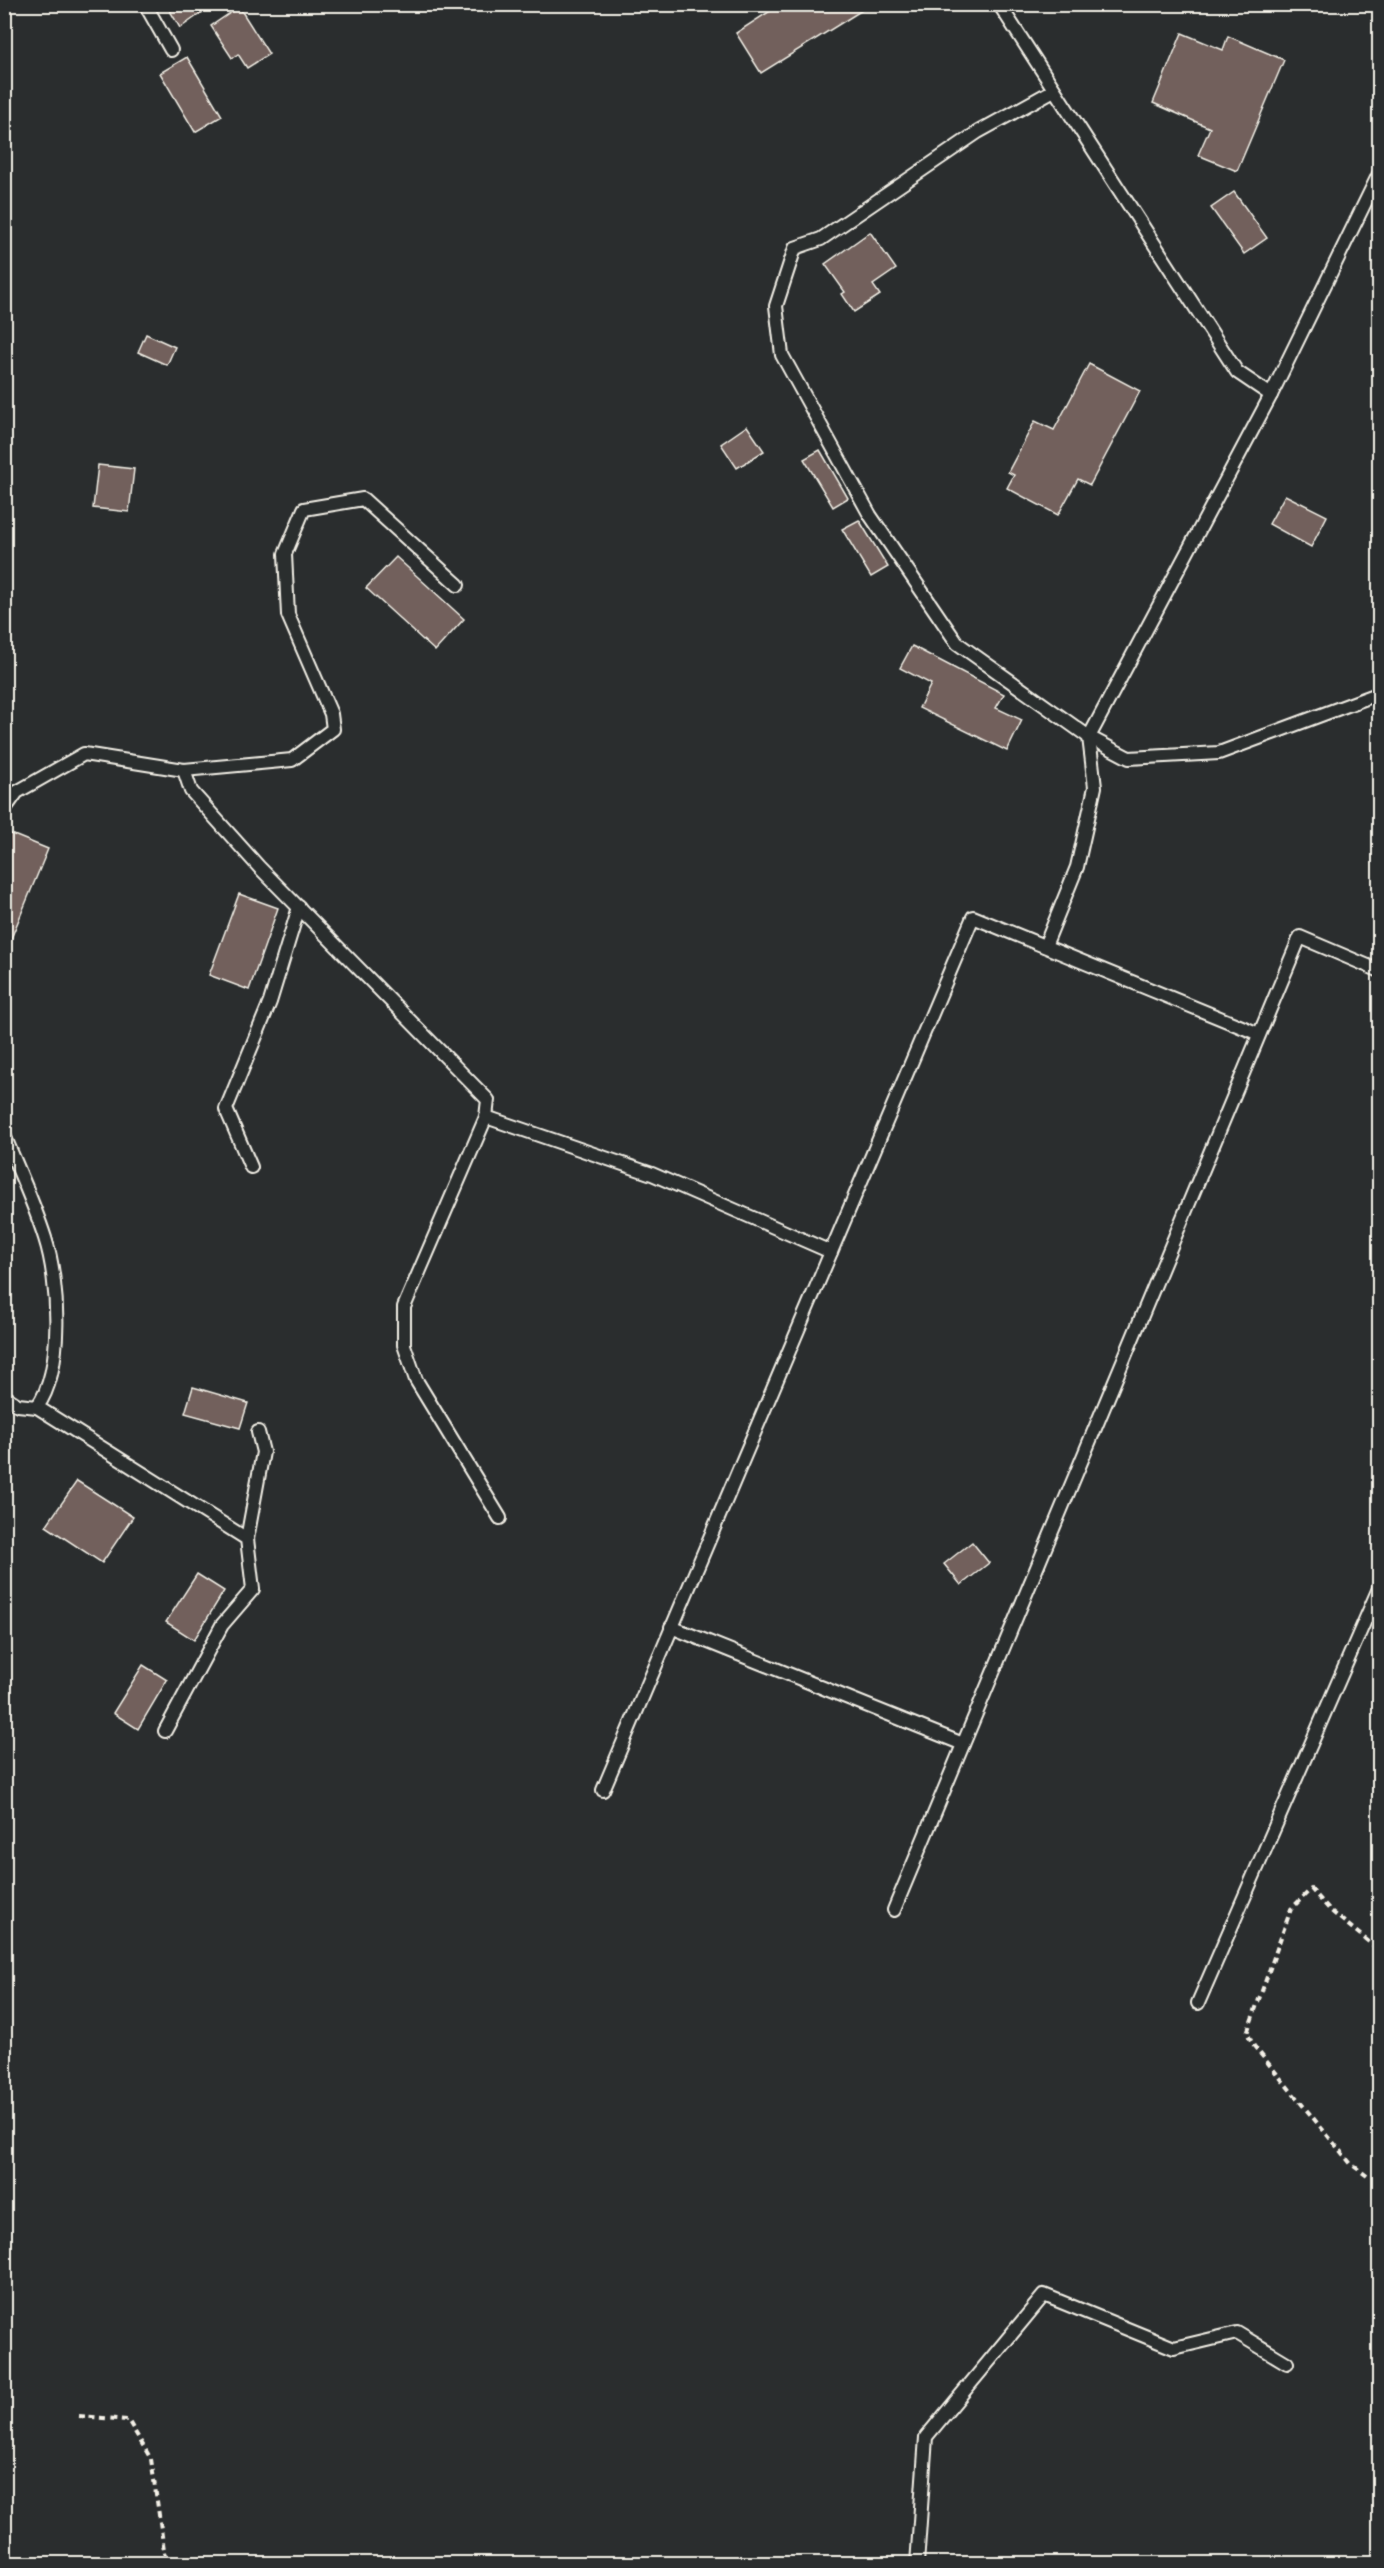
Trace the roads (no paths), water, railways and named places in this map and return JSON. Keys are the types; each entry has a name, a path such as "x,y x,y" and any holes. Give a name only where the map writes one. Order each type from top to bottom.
{"lane":[{"path":"145,4 171,50"},
{"path":"999,4 1237,372 1271,395"},
{"path":"1054,90 978,132 821,239 795,248 776,306 782,355 870,515 957,643 1089,737 1129,758 1219,753 1380,693"},
{"path":"1045,946 1077,867 1095,787 1089,737 1271,395 1380,172"},
{"path":"4,810 17,792 84,754 184,770 292,760 333,729 331,714 288,615 285,554 304,509 363,499 458,585"},
{"path":"184,770 191,791 299,907 488,1100 486,1117 404,1307 404,1345 416,1380 500,1518"},
{"path":"251,1167 226,1109 270,1002 299,907"},
{"path":"603,1790 973,917 1259,1034"},
{"path":"894,1910 1300,937 1380,971"},
{"path":"486,1117 652,1174 831,1252"},
{"path":"4,1135 46,1239 56,1302 54,1362 47,1393 37,1407"},
{"path":"4,1396 18,1405 37,1407 247,1539"},
{"path":"165,1731 222,1625 253,1589 247,1539 263,1452 258,1432"},
{"path":"1198,2002 1380,1586"},
{"path":"672,1627 963,1744"},
{"path":"917,2564 926,2437 1044,2295 1174,2348 1237,2333 1287,2363"}]}
